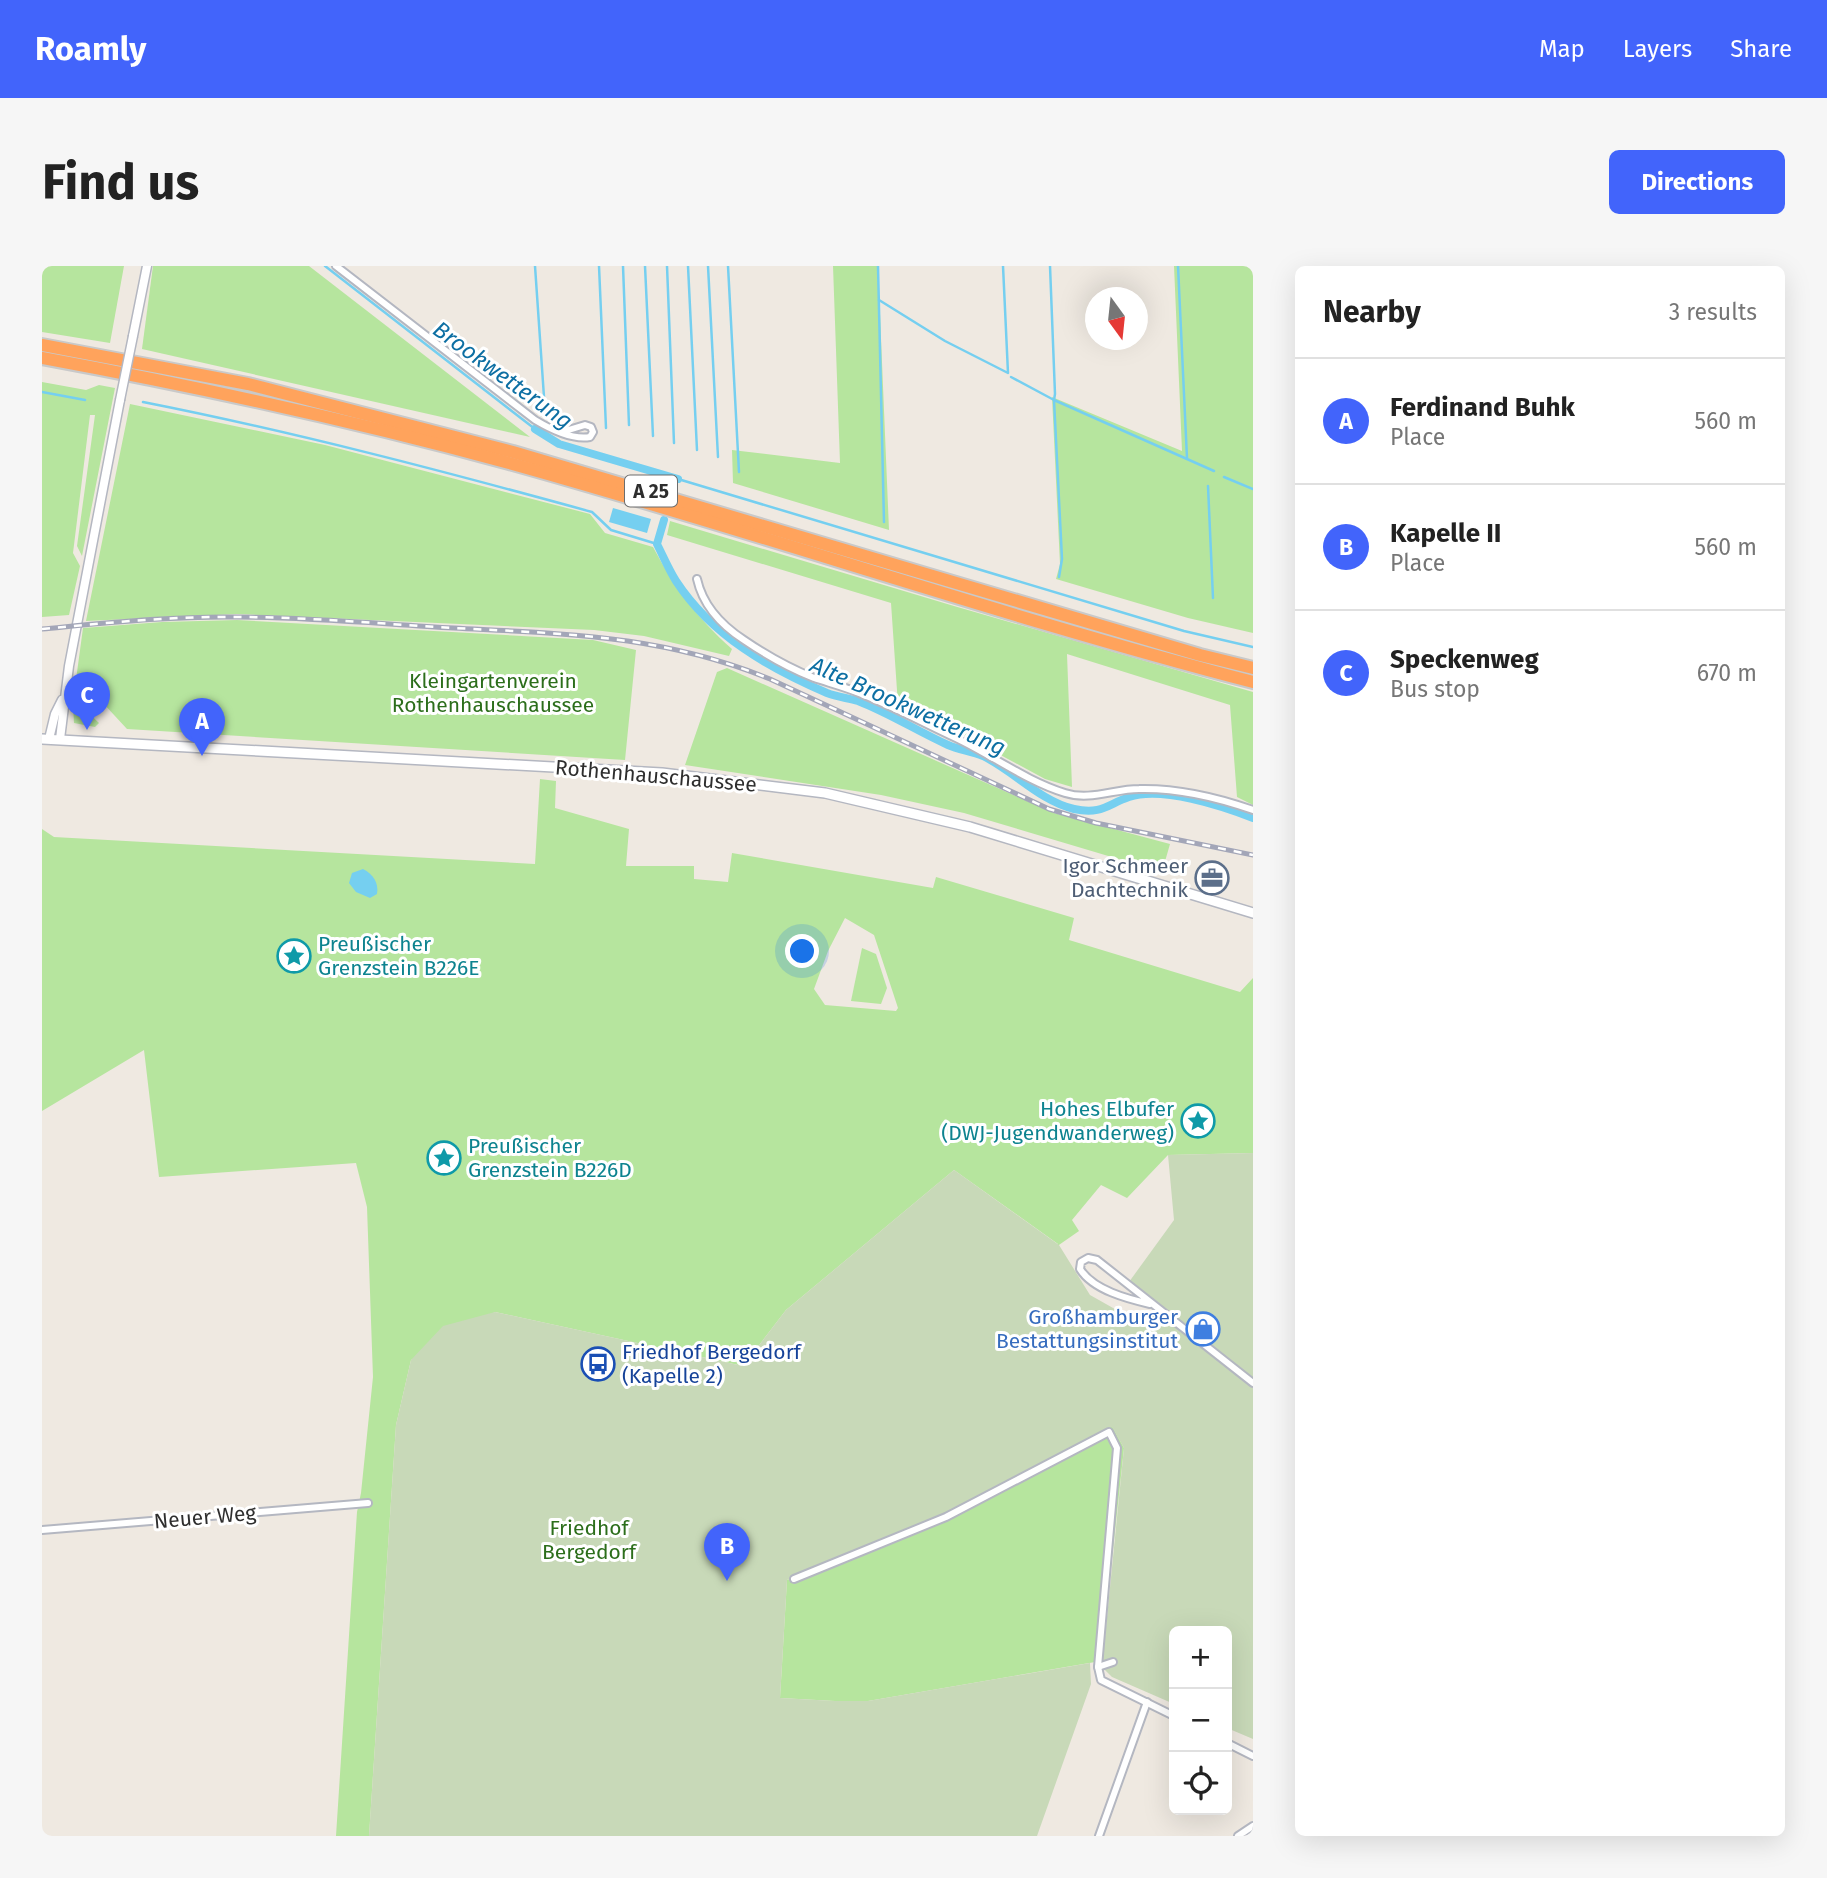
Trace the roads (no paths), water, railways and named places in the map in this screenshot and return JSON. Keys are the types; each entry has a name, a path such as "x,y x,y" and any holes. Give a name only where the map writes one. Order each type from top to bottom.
{"highway":[{"name":"A 25","path":"42,345 248,384 513,452 1200,655 1253,668"},
{"name":"A 25","path":"42,358 246,397 509,463 983,605 1253,682"}],"main road":[{"name":"Rothenhauschaussee","path":"45,739 662,773 825,793 970,827 1253,913"}],"street":[{"path":"60,739 87,564 146,266"},
{"path":"336,266 535,420 562,432"},
{"path":"696,579 700,596 719,620 742,639 773,658 813,677 859,692 1066,794 1098,796 1135,789 1167,790 1200,794 1253,810"},
{"path":"45,739 65,694"},
{"path":"1150,1304 1130,1299 1089,1279 1080,1269 1081,1262 1087,1258 1097,1260 1253,1383"},
{"path":"794,1579 946,1517 1109,1432 1117,1448 1098,1667 1101,1680 1169,1713"},
{"name":"Neuer Weg","path":"42,1530 368,1503"},
{"path":"1098,1667 1113,1662"},
{"path":"1099,1836 1147,1702"},
{"path":"1232,1746 1253,1756"},
{"path":"1238,1836 1253,1826"}],"water":[{"path":"613,508 651,519 647,533 609,522"},
{"path":"363,869 370,873 377,886 377,894 370,898 356,892 349,883 352,873"}],"waterway":[{"name":"Brookwetterung","path":"325,266 535,429"},
{"path":"535,266 544,397"},
{"path":"599,266 606,428"},
{"path":"623,266 629,425"},
{"path":"645,266 653,436"},
{"path":"667,266 674,443"},
{"path":"688,266 697,450"},
{"path":"708,266 718,457"},
{"path":"728,266 739,472"},
{"path":"878,266 884,522"},
{"path":"879,300 945,341 1008,373 1003,266"},
{"path":"1050,266 1062,559 1059,577"},
{"path":"1178,266 1187,458"},
{"path":"1011,377 1054,400 1214,471"},
{"path":"42,392 85,400"},
{"path":"143,402 369,453 592,512 611,530 657,544"},
{"name":"Brookwetterung","path":"535,429 559,444 678,479"},
{"path":"1224,477 1253,489"},
{"path":"678,479 1184,631 1253,647"},
{"path":"1208,486 1213,598"},
{"name":"Alte Brookwetterung","path":"664,520 657,544 673,577 690,601 724,634 784,673 827,693 858,701 948,745 983,756 1038,793 1074,809 1098,810 1129,797 1158,794 1209,803 1253,818"}],"railway":[{"path":"42,629 164,619 264,617 536,632 653,645 730,664 770,679 1049,809 1096,823 1253,855"}],"place":[{"name":"Speckenweg","path":"87,730"},
{"name":"Ferdinand Buhk","path":"202,756"},
{"name":"Igor Schmeer Dachtechnik","path":"1212,878"},
{"name":"Preußischer Grenzstein B226E","path":"294,956"},
{"name":"Hohes Elbufer (DWJ-Jugendwanderweg)","path":"1198,1121"},
{"name":"Preußischer Grenzstein B226D","path":"444,1158"},
{"name":"Großhamburger Bestattungsinstitut","path":"1203,1329"},
{"name":"Friedhof Bergedorf (Kapelle 2)","path":"598,1364"},
{"name":"Kapelle II","path":"727,1581"}],"park label":[{"name":"Kleingartenverein Rothenhauschaussee","path":"493,693"},
{"name":"Friedhof Bergedorf","path":"589,1540"}]}
